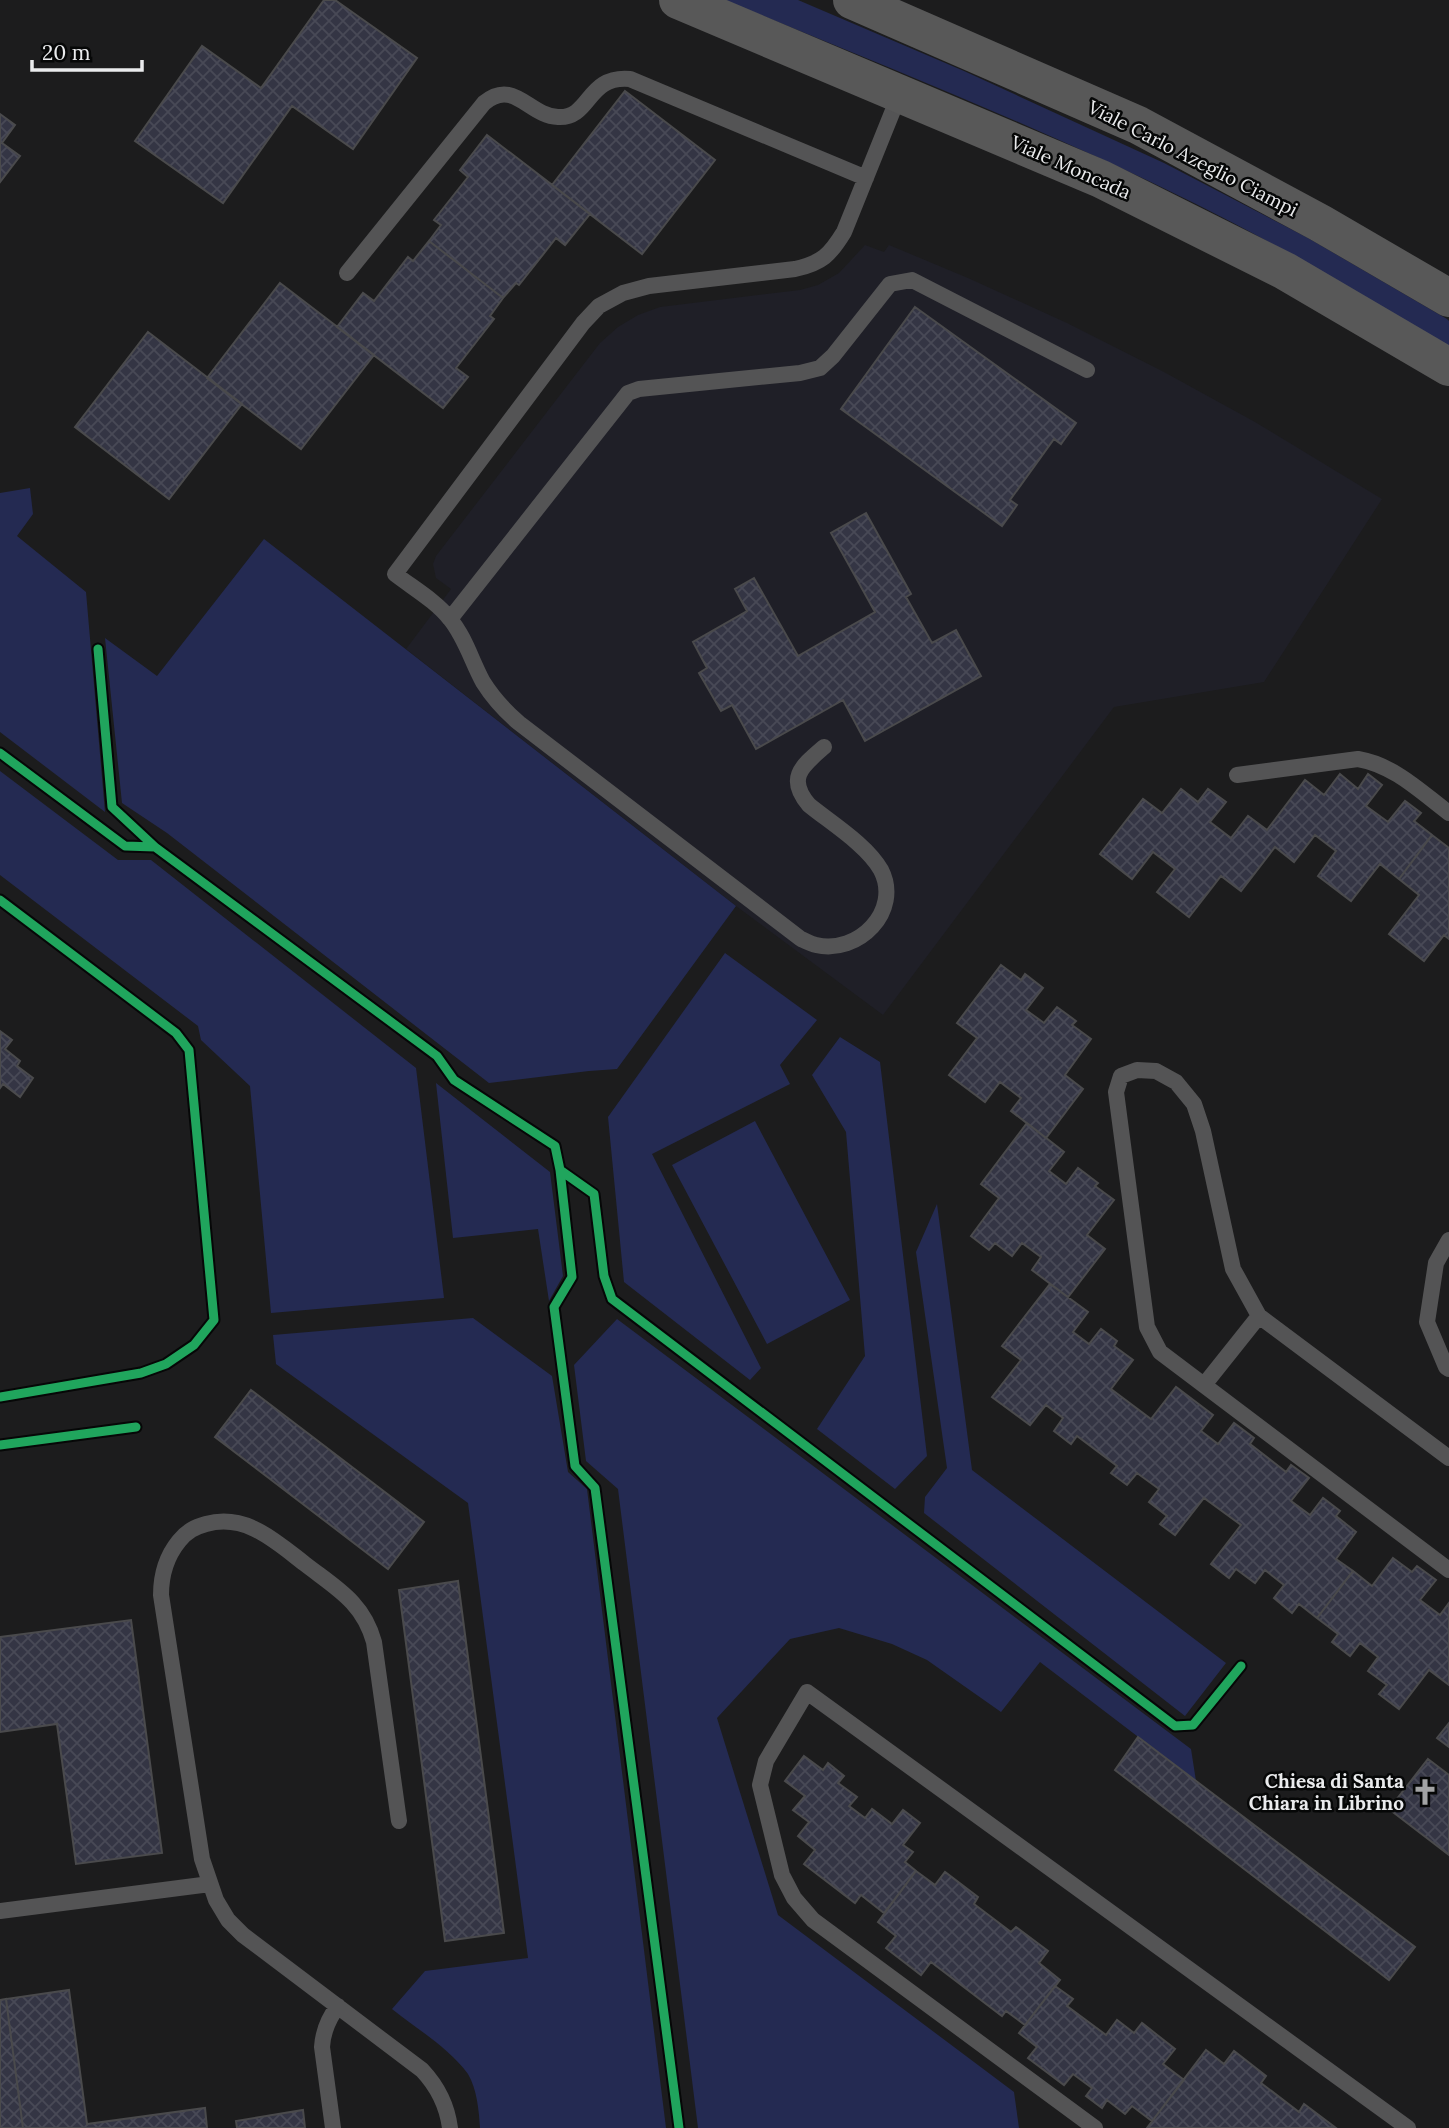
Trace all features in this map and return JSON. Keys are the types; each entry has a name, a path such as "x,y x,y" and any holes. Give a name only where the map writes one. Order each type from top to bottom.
{"main road":[{"name":"Viale Moncada","path":"678,0 1101,179 1285,271 1449,367"},
{"name":"Viale Carlo Azeglio Ciampi","path":"852,0 1138,125 1320,223 1449,298"}],"lane":[{"path":"347,273 484,103 499,94 514,96 551,116 570,116 601,84 610,79 630,79 866,178"},
{"path":"824,747 803,765 798,775 797,786 802,797 871,856 886,883 883,910 870,931 850,943 832,947 815,945 801,939 519,723 493,697 450,619 438,606 395,574 583,323 599,306 622,293 649,286 795,269 811,266 824,259 844,232 900,93"},
{"path":"450,619 628,393 639,389 800,373 820,368 833,356 890,284 912,280 1087,370"},
{"path":"1237,775 1358,759 1387,767 1449,813"},
{"path":"1449,1458 1259,1316 1233,1269 1203,1132 1194,1104 1176,1082 1156,1071 1137,1070 1121,1076 1116,1092 1147,1327 1160,1352 1449,1570"},
{"path":"1449,1240 1436,1263 1427,1322 1449,1369"},
{"path":"1204,1385 1259,1316"},
{"path":"399,1821 374,1642 369,1625 360,1610 347,1596 265,1533 232,1521 196,1527 184,1535 165,1564 161,1595 197,1835 210,1884 228,1920 243,1935 422,2070 434,2083 442,2098 450,2128"},
{"path":"1094,2128 813,1920 794,1898 782,1875 760,1785 766,1761 807,1692 1408,2128"},
{"path":"0,1911 210,1884"},
{"path":"333,2128 322,2047 323,2036 338,2006"}],"shaded area":[{"path":"724,0 798,0 964,71 1164,163 1308,238 1447,319 1449,347 1261,238 1138,176 962,98"},
{"path":"865,245 884,252 889,245 1067,323 1255,422 1382,499 1264,682 1114,707 883,1015 736,906 406,649 451,589 436,578 433,564 436,556 600,343 618,327 638,315 660,307 800,290 818,285 839,273"},
{"path":"30,488 33,514 17,536 86,592 105,812 0,732 0,493"},
{"path":"264,539 736,906 617,1069 489,1083 167,833 122,803 105,638 157,676"},
{"path":"0,771 118,860 151,860 416,1068 444,1298 271,1313 250,1086 201,1040 198,1026 0,875"},
{"path":"725,953 817,1020 780,1065 790,1084 652,1154 761,1368 750,1380 624,1282 608,1117"},
{"path":"840,1037 880,1062 927,1456 895,1489 817,1429 865,1356 846,1132 812,1075"},
{"path":"436,1083 550,1172 563,1276 549,1301 538,1229 453,1238"},
{"path":"755,1121 850,1300 767,1344 672,1165"},
{"path":"937,1204 972,1470 1226,1663 1185,1716 924,1513 925,1497 947,1468 916,1252"},
{"path":"473,1318 552,1376 568,1472 587,1489 666,2128 480,2128 475,2093 468,2074 442,2047 392,2009 425,1971 528,1958 468,1503 276,1364 273,1335"},
{"path":"617,1319 1191,1749 1196,1781 1040,1662 1001,1712 927,1660 892,1644 839,1628 790,1639 717,1718 778,1915 1014,2092 1019,2128 698,2128 618,1489 586,1461 574,1365"}],"building":[{"path":"324,0 335,0 417,58 353,149 292,106 223,203 135,141 202,46 261,88"},
{"path":"625,91 715,160 642,254 552,185"},
{"path":"0,114 15,125 2,143 20,156 0,182"},
{"path":"487,135 590,214 565,245 556,238 519,285 516,283 503,298 429,241 441,225 434,220 468,177 460,170"},
{"path":"429,241 503,298 490,316 494,319 456,368 468,377 443,408 337,327 363,293 374,301 408,257 413,261"},
{"path":"280,283 374,355 301,449 207,378"},
{"path":"915,307 1076,423 1061,444 1054,439 1010,500 1017,505 1002,526 841,409"},
{"path":"148,332 242,404 169,499 75,427"},
{"path":"866,513 911,594 906,597 932,643 956,630 981,676 865,741 843,700 756,749 732,705 721,711 699,673 707,668 693,642 747,611 735,589 754,578 798,656 875,612 831,533"},
{"path":"1340,774 1358,789 1368,774 1382,785 1366,806 1388,822 1405,801 1421,813 1414,821 1432,835 1399,879 1380,864 1351,901 1318,876 1336,851 1315,835 1294,862 1275,847 1241,891 1221,876 1189,917 1157,892 1175,869 1153,852 1132,879 1100,854 1143,799 1162,813 1181,789 1198,802 1208,789 1226,802 1210,822 1231,838 1248,816 1267,830 1305,780 1324,795"},
{"path":"1432,835 1449,848 1449,939 1444,935 1424,961 1389,934 1419,895 1399,879"},
{"path":"1001,965 1021,980 1025,974 1043,988 1026,1010 1044,1023 1057,1007 1076,1021 1072,1025 1091,1039 1065,1075 1083,1089 1046,1138 1011,1111 1021,1098 1000,1082 985,1102 949,1075 977,1038 957,1023"},
{"path":"0,1031 12,1040 5,1049 20,1061 17,1066 33,1078 20,1097 3,1084 0,1088"},
{"path":"1027,1123 1064,1152 1049,1171 1066,1184 1078,1168 1098,1183 1095,1186 1114,1200 1087,1235 1105,1249 1068,1297 1032,1270 1041,1257 1022,1243 1012,1256 995,1243 989,1250 971,1236 999,1198 981,1184"},
{"path":"1050,1284 1088,1312 1073,1332 1089,1344 1101,1329 1117,1341 1114,1346 1133,1360 1111,1389 1151,1419 1176,1387 1213,1415 1201,1431 1218,1444 1234,1423 1254,1438 1250,1444 1286,1472 1291,1465 1309,1478 1291,1501 1310,1515 1323,1498 1340,1511 1336,1516 1356,1532 1336,1559 1353,1571 1317,1618 1299,1604 1292,1613 1274,1598 1284,1585 1265,1570 1255,1583 1236,1569 1229,1578 1211,1564 1241,1525 1204,1498 1175,1535 1160,1524 1167,1516 1149,1502 1159,1489 1137,1473 1127,1485 1111,1473 1117,1466 1077,1436 1071,1444 1054,1431 1063,1418 1046,1405 1030,1425 992,1397 1021,1360 1002,1346"},
{"path":"251,1390 424,1522 388,1569 215,1437"},
{"path":"1393,1558 1412,1572 1417,1566 1436,1580 1420,1600 1440,1615 1449,1603 1449,1685 1429,1670 1399,1709 1379,1694 1387,1685 1368,1671 1378,1657 1360,1643 1350,1656 1332,1642 1338,1634 1317,1618 1353,1571 1372,1586"},
{"path":"458,1581 504,1933 445,1941 399,1590"},
{"path":"131,1620 162,1853 76,1864 57,1724 0,1732 0,1637"},
{"path":"1449,1723 1449,1747 1437,1738"},
{"path":"1138,1737 1415,1947 1389,1980 1115,1770"},
{"path":"804,1756 823,1770 828,1763 844,1776 838,1783 857,1797 849,1806 865,1818 872,1809 892,1824 903,1810 920,1823 903,1845 913,1852 905,1862 916,1871 884,1913 861,1895 855,1903 804,1864 815,1850 798,1836 809,1822 793,1810 805,1796 785,1781"},
{"name":"Chiesa di Santa Chiara in Librino","path":"1428,1759 1449,1775 1449,1855 1389,1809"},
{"path":"916,1871 935,1885 945,1872 978,1897 974,1904 1011,1932 1016,1927 1048,1951 1039,1963 1060,1980 1025,2025 1006,2011 1002,2016 931,1962 921,1975 886,1948 896,1936 878,1922"},
{"path":"1055,1986 1073,1999 1067,2006 1106,2035 1117,2020 1134,2033 1142,2023 1175,2049 1163,2064 1184,2080 1152,2121 1132,2106 1125,2114 1107,2100 1102,2108 1086,2096 1092,2088 1073,2074 1064,2085 1028,2058 1037,2047 1019,2033"},
{"path":"69,1990 87,2124 205,2108 207,2128 23,2128 6,1999"},
{"path":"6,1999 23,2128 0,2128 0,2000"},
{"path":"1206,2050 1224,2064 1234,2051 1266,2076 1261,2083 1299,2112 1304,2104 1336,2128 1147,2128"},
{"path":"303,2110 305,2128 237,2128 236,2121"}],"cycle path":[{"path":"98,649 112,807 155,847"},
{"path":"0,753 125,846 155,847 437,1056 454,1080 555,1146 572,1277 554,1307 575,1466 595,1488 679,2128"},
{"path":"0,900 176,1033 189,1050 214,1320 194,1345 166,1364 141,1373 0,1397"},
{"path":"560,1170 594,1194 604,1276 612,1299 1175,1726 1193,1725 1241,1666"},
{"path":"0,1445 136,1427"}],"place":[{"name":"Chiesa di Santa Chiara in Librino","path":"1425,1792"}]}
